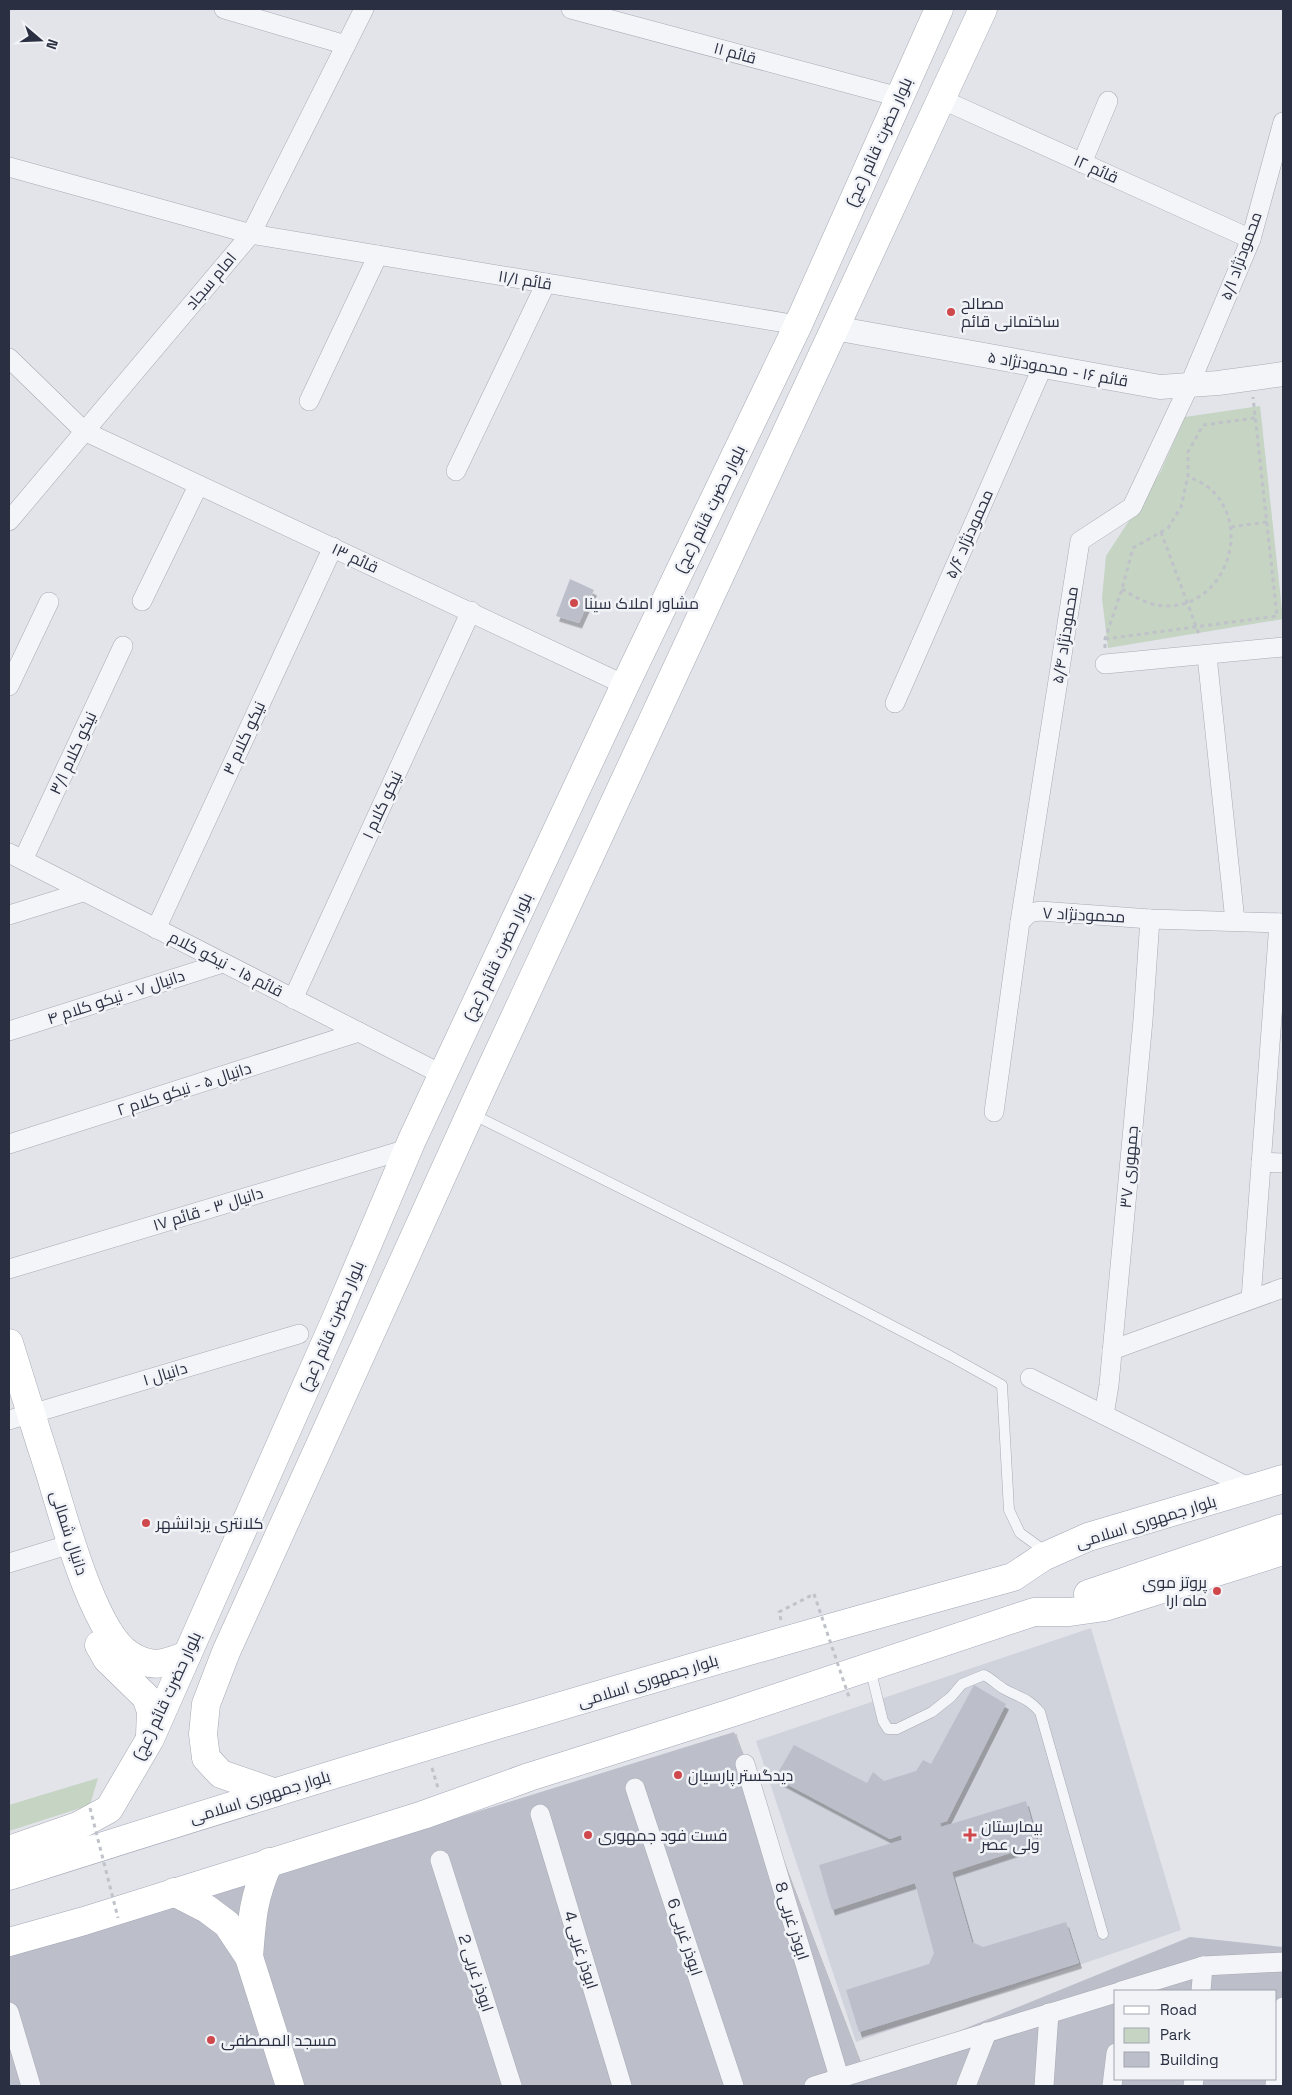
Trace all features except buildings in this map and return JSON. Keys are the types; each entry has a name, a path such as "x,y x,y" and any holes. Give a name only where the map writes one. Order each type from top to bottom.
{"main road":[{"name":"بلوار حضرت قائم (عج)","path":"9,1850 78,1826 108,1809 150,1739 335,1321 408,1149 625,685 798,325 939,9"},
{"path":"273,1792 221,1774 206,1758 203,1734 206,1704 230,1643 476,1102 983,9"},
{"path":"798,325 834,328"},
{"path":"443,1075 476,1102"},
{"name":"دانیال شمالی","path":"9,1343 20,1417 81,1571 90,1609 90,1630 107,1659 146,1697 151,1711 150,1739"},
{"name":"دانیال شمالی","path":"9,1384 61,1547 90,1609 128,1655 148,1664 164,1664 187,1655"},
{"name":"بلوار جمهوری اسلامی","path":"9,1876 273,1792 426,1748 786,1639 1013,1577 1043,1557 1088,1537 1283,1479"},
{"path":"1013,1577 1283,1499"},
{"path":"9,1942 444,1808 529,1777 730,1714 1283,1528"},
{"path":"1034,1612 1070,1612 1105,1607 1283,1551"},
{"path":"249,1958 252,1916 258,1888 270,1862"},
{"path":"174,1892 207,1909 227,1924 249,1958 290,2086"}],"street":[{"path":"224,9 346,45"},
{"name":"امام سجاد","path":"9,521 251,234 364,9"},
{"name":"قائم ۱۱","path":"571,9 899,97"},
{"name":"قائم ۱۲","path":"941,99 1251,239"},
{"path":"1082,163 1108,101"},
{"name":"محمودنژاد ۵/۱","path":"1189,386 1251,239 1283,122"},
{"name":"قائم ۱۱/۱","path":"9,167 251,234 798,325"},
{"path":"310,401 378,255"},
{"path":"456,471 546,283"},
{"name":"قائم ۱۶ - محمودنژاد ۵","path":"834,328 1160,387 1189,386 1283,374"},
{"name":"قائم ۱۳","path":"9,358 84,431 625,685"},
{"name":"محمودنژاد ۵/۶","path":"895,703 1043,366"},
{"name":"محمودنژاد ۵/۴","path":"1020,922 1080,541 1132,507 1189,386"},
{"path":"142,601 198,486"},
{"name":"نیکو کلام ۳","path":"156,928 332,548"},
{"path":"9,686 49,602"},
{"name":"نیکو کلام ۱","path":"293,999 471,612"},
{"name":"نیکو کلام ۳/۱","path":"16,856 123,646"},
{"path":"1106,664 1207,656 1283,647"},
{"path":"1207,656 1236,921"},
{"name":"قائم ۱۵ - نیکو کلام","path":"16,856 443,1075"},
{"path":"9,915 83,892"},
{"name":"محمودنژاد ۷","path":"994,1112 1020,922 1030,913 1040,911 1150,918 1281,923"},
{"name":"جمهوری ۳۷","path":"1104,1415 1112,1350 1143,1020 1150,918"},
{"path":"1251,1299 1261,1162 1276,1048 1281,923"},
{"name":"دانیال ۷ - نیکو کلام ۴","path":"9,1031 223,963"},
{"name":"دانیال ۵ - نیکو کلام ۲","path":"9,1144 359,1032"},
{"name":"دانیال ۳ - قائم ۱۷","path":"9,1269 408,1149"},
{"path":"1261,1162 1283,1163"},
{"path":"1112,1350 1283,1288"},
{"name":"دانیال ۱","path":"20,1417 299,1334"},
{"path":"1030,1378 1252,1489"},
{"path":"9,1563 61,1547"},
{"name":"ابوذر غربی 8","path":"745,1764 839,2077"},
{"name":"ابوذر غربی 6","path":"635,1788 734,2086"},
{"name":"ابوذر غربی 4","path":"540,1814 622,2086"},
{"name":"ابوذر غربی 2","path":"440,1860 512,2086"},
{"path":"1125,1990 1203,1966 1283,1962"},
{"path":"1201,1990 1203,1966"},
{"path":"814,2086 1114,1994"},
{"path":"1277,2075 1283,2007"},
{"path":"9,2012 31,2086"},
{"path":"1044,2086 1049,2013"},
{"path":"966,2086 987,2032"},
{"path":"1112,2086 1114,2070"}],"lane":[{"path":"476,1102 785,1270 1002,1385 1009,1510 1020,1533 1038,1546 1043,1557"},
{"path":"869,1667 883,1721 888,1729 897,1729 932,1712 962,1684 984,1675 1001,1687 1030,1700 1040,1712 1103,1934"}],"path":[{"path":"1105,638 1277,616 1251,379"},
{"path":"1106,664 1105,638 1122,589 1133,548 1168,528 1181,507 1188,476 1188,452 1203,425 1255,418"},
{"path":"1122,589 1142,601 1165,606 1188,602 1208,590 1223,573 1231,551 1231,527 1224,505 1209,488 1188,476"},
{"path":"1231,527 1267,522"},
{"path":"1161,532 1207,656"},
{"path":"779,1612 814,1594 849,1697"},
{"path":"730,1714 745,1764"},
{"path":"426,1748 444,1808"},
{"path":"90,1808 118,1918"}],"shaded area":[{"name":"بیمارستان ولی عصر","path":"1091,1628 1181,1930 856,2042 756,1741"}],"green space":[{"path":"1260,406 1283,619 1108,648 1102,598 1106,556 1160,473 1185,417"},
{"path":"98,1778 90,1805 9,1831 9,1805"}],"place":[{"name":"مصالح ساختمانی قائم","path":"951,312"},
{"name":"مشاور املاک سینا","path":"574,603"},
{"name":"کلانتری یزدانشهر","path":"146,1523"},
{"name":"پروتز موی ماه ارا","path":"1217,1591"},
{"name":"دیدگستر پارسیان","path":"678,1775"},
{"name":"فست فود جمهوری","path":"588,1835"},
{"name":"بیمارستان ولی عصر","path":"970,1835"},
{"name":"مسجد المصطفی","path":"211,2040"}]}
